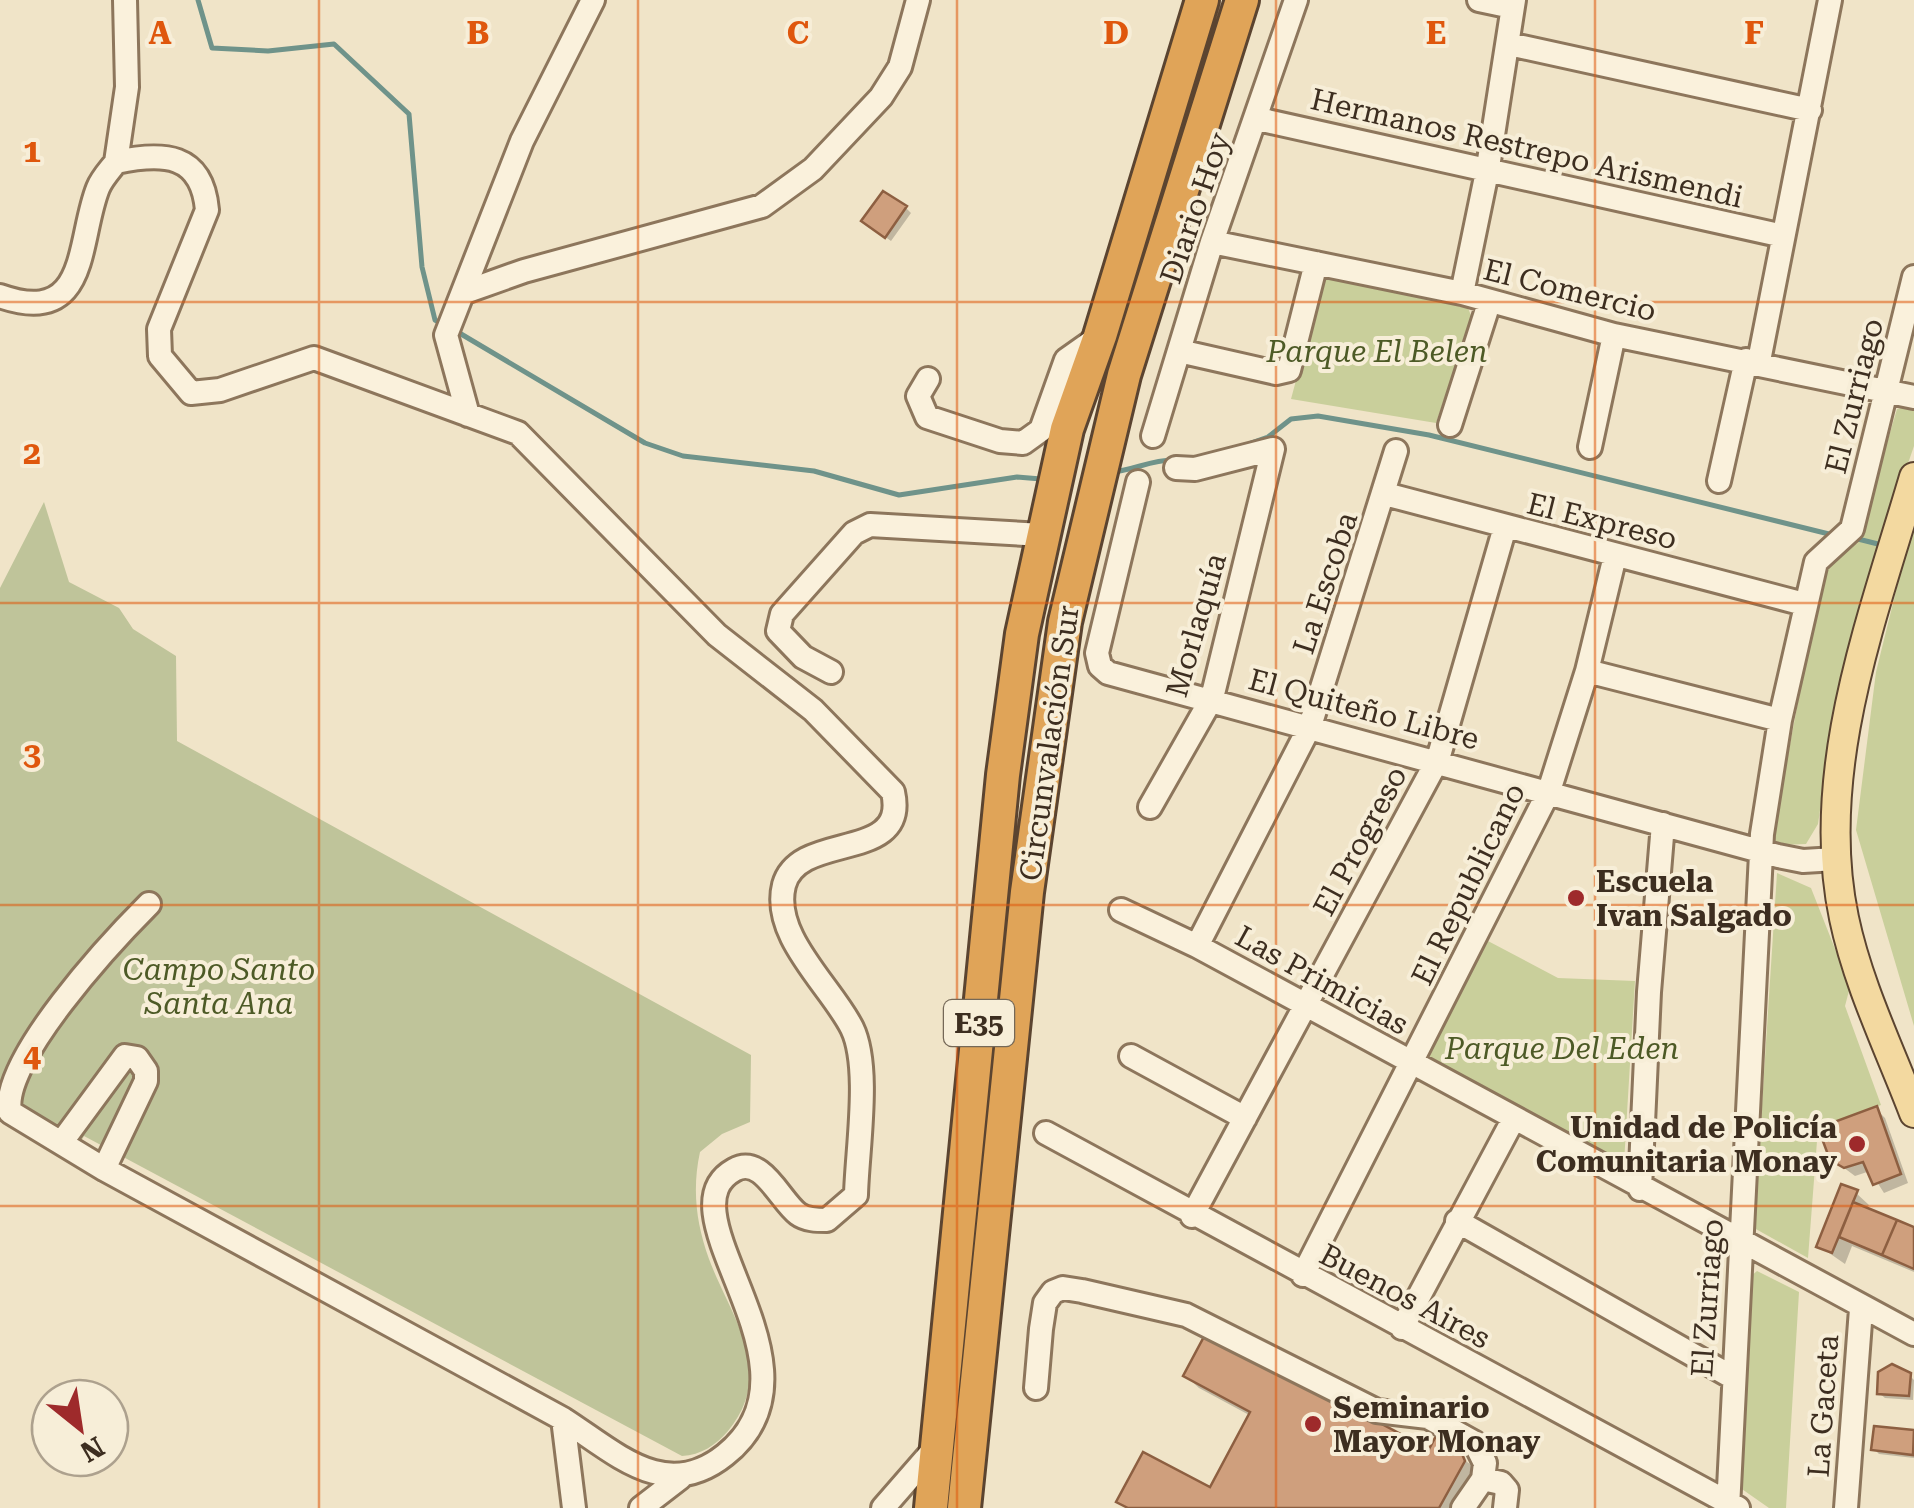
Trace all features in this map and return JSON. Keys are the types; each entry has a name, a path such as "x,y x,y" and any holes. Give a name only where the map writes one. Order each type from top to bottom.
{"highway":[{"name":"Circunvalación Sur","path":"931,1508 1003,776 1022,634 1067,429 1100,336 1202,0"},
{"name":"Circunvalación Sur","path":"964,1508 1025,911 1062,642 1124,375 1242,0"}],"main road":[{"path":"1914,477 1839,770 1836,859 1853,950 1914,1113"}],"street":[{"path":"0,296 28,302 58,295 74,282 99,184 116,162 127,86 125,0"},
{"path":"468,415 446,335 466,292 488,218 515,156 593,0"},
{"path":"466,292 509,275 762,206 813,169 882,97 900,67 918,0"},
{"name":"Diario Hoy","path":"1153,436 1212,242 1258,119 1296,0"},
{"path":"1462,294 1488,167 1513,4 1478,0"},
{"path":"1719,481 1783,236 1830,0"},
{"path":"1508,44 1810,110"},
{"name":"Hermanos Restrepo Arismendi","path":"1258,119 1488,167 1783,236"},
{"path":"116,162 166,156 191,167 205,189 207,210 159,329 160,356 192,392 220,390 314,358 518,433 717,636 812,710 860,754 884,780 897,806 888,827 878,836 817,853 793,869 784,886 786,923 852,1028 860,1053 856,1196 827,1220 811,1220 798,1215 761,1172 746,1166 734,1170 720,1184 714,1200 714,1222 758,1336 764,1364 762,1398 750,1428 730,1452 708,1468 680,1478 641,1508"},
{"name":"El Comercio","path":"1212,242 1462,294 1614,335 1914,397"},
{"path":"1179,351 1276,374 1289,370 1316,262"},
{"name":"El Zurriago","path":"1732,1506 1732,1377 1762,852 1780,720 1816,562 1852,529 1914,277"},
{"path":"1450,425 1489,303"},
{"path":"1590,447 1614,335"},
{"path":"928,379 918,396 927,417 1000,442 1023,444 1041,430 1066,360 1100,336"},
{"name":"Morlaquía","path":"1150,807 1212,698 1273,449 1194,469 1176,468"},
{"name":"La Escoba","path":"1197,946 1310,726 1396,451"},
{"path":"1102,663 1138,482"},
{"name":"El Expreso","path":"1385,494 1804,604"},
{"path":"832,672 803,658 783,642 778,631 782,614 854,533 870,525 1043,534"},
{"name":"El Progreso","path":"1192,1216 1438,760 1505,527"},
{"name":"El Republicano","path":"1302,1275 1413,1064 1548,791 1587,671 1616,556"},
{"name":"El Quiteño Libre","path":"1062,642 1102,663 1310,726 1762,852 1803,861 1836,859"},
{"path":"1587,671 1780,720"},
{"path":"1640,1189 1649,992 1664,824"},
{"path":"149,904 74,980 6,1099 10,1112 104,1169 563,1420 648,1472 680,1478"},
{"name":"Las Primicias","path":"1121,910 1197,946 1861,1309 1914,1334"},
{"path":"61,1144 125,1056 138,1058 146,1071 146,1081 104,1169"},
{"path":"1131,1056 1245,1118"},
{"path":"1402,1328 1513,1120"},
{"name":"Buenos Aires","path":"1046,1133 1192,1216 1732,1506"},
{"path":"1457,1221 1732,1377"},
{"path":"1036,1388 1045,1303 1063,1288 1186,1315 1377,1412 1428,1417 1482,1451 1483,1479 1463,1508"},
{"name":"La Gaceta","path":"1846,1508 1861,1309"},
{"path":"884,1508 936,1450 942,1413"},
{"path":"563,1420 574,1508"},
{"path":"1483,1479 1501,1482 1507,1490 1505,1508"}],"green space":[{"name":"Parque El Belen","path":"1324,276 1468,308 1472,318 1436,423 1291,399"},
{"path":"1909,406 1914,410 1914,446 1879,548 1831,735 1818,824 1806,844 1779,845 1772,839 1829,539 1857,544 1897,409"},
{"name":"Campo Santo Santa Ana","path":"44,502 69,582 119,608 133,629 176,656 177,741 751,1055 750,1122 722,1134 700,1152 696,1179 698,1219 705,1246 738,1324 749,1366 749,1387 742,1409 713,1445 682,1456 84,1136 77,1148 0,1106 0,588"},
{"path":"1914,518 1914,1026 1856,830 1876,672"},
{"path":"1777,873 1811,888 1850,987 1845,1006 1881,1105 1818,1128 1808,1258 1754,1228"},
{"name":"Parque Del Eden","path":"1488,941 1558,978 1635,981 1624,1163 1426,1056"},
{"path":"1757,1271 1799,1292 1786,1508 1769,1508 1739,1487 1750,1277"}],"building":[{"path":"883,191 907,206 885,238 861,221"},
{"name":"Unidad de Policía Comunitaria Monay","path":"1877,1106 1901,1174 1873,1185 1863,1162 1844,1168 1830,1160 1818,1128"},
{"path":"1841,1184 1858,1190 1832,1253 1816,1247"},
{"path":"1853,1202 1897,1220 1882,1255 1839,1237"},
{"path":"1897,1220 1914,1227 1914,1269 1882,1255"},
{"name":"Seminario Mayor Monay","path":"1207,1331 1429,1449 1436,1436 1460,1449 1465,1461 1439,1508 1128,1508 1116,1502 1143,1452 1210,1487 1250,1412 1183,1376"},
{"path":"1892,1364 1911,1373 1909,1396 1877,1394 1878,1372"},
{"path":"1874,1426 1914,1430 1913,1455 1871,1450"}],"waterway":[{"path":"198,0 212,48 268,51 334,44 409,114 422,267 435,320 442,324"},
{"path":"456,331 645,443 683,456 814,471 899,495 1017,477 1041,479"},
{"path":"1251,443 1268,437 1291,419 1318,416 1429,435 1833,535"},
{"path":"1112,472 1173,460"},
{"path":"1854,538 1882,545"}],"place":[{"name":"Escuela Ivan Salgado","path":"1576,898"},
{"name":"Unidad de Policía Comunitaria Monay","path":"1857,1144"},
{"name":"Seminario Mayor Monay","path":"1313,1424"}]}
